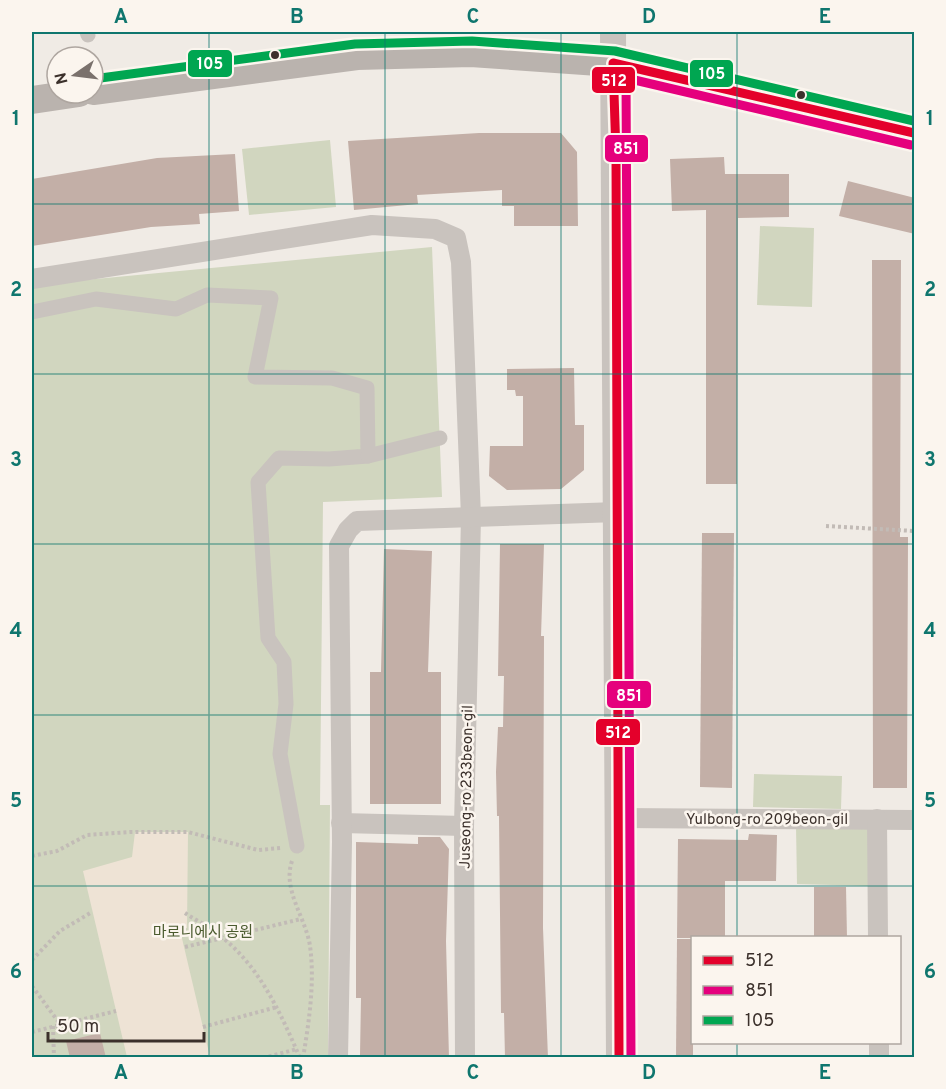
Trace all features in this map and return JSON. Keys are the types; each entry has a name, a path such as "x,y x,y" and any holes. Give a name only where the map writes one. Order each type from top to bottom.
{"main road":[{"path":"105,89 357,56 471,53 613,63 915,133"}],"street":[{"path":"614,32 620,818 619,1058"},
{"name":"Juseong-ro 233beon-gil","path":"32,279 372,225 435,229 456,238 461,262 471,517 464,826 465,1058"},
{"path":"32,312 96,300 176,309 207,296 271,298 255,378 332,378 367,388 368,456"},
{"path":"297,846 280,754 286,704 284,662 268,638 258,482 279,458 329,459 368,456 440,438"},
{"path":"339,1058 341,823 339,546 348,530 357,521 617,512"},
{"name":"Yulbong-ro 209beon-gil","path":"620,818 915,820"},
{"path":"877,819 878,936"},
{"path":"341,823 464,826"}],"path":[{"path":"826,525 915,531"},
{"path":"32,856 57,851 87,835 130,832 188,832 258,850 297,846 290,867 293,895 310,945 309,1017 302,1058"},
{"path":"32,957 60,931 93,912"},
{"path":"185,913 224,938 261,980 302,1058"},
{"path":"184,947 301,919"},
{"path":"32,986 60,1024"},
{"path":"203,1026 277,1007"},
{"path":"32,1032 116,1011"},
{"path":"53,1026 54,1058"},
{"path":"263,1058 297,1049"}],"green space":[{"path":"330,140 336,207 249,215 242,149"},
{"path":"760,226 814,228 812,307 757,305"},
{"name":"마로니에시 공원","path":"432,247 442,497 323,502 320,805 330,805 328,1057 32,1058 32,285"},
{"path":"754,774 842,776 841,809 753,807"},
{"path":"796,826 870,827 869,886 797,884"}],"shaded area":[{"path":"135,832 188,832 187,928 180,930 210,1057 127,1057 83,871 132,857"}],"building":[{"path":"479,133 561,133 577,152 578,226 514,226 514,206 502,206 502,190 417,195 418,204 354,210 348,141"},
{"path":"235,154 239,211 199,214 200,224 151,227 32,246 32,179 157,158"},
{"path":"724,157 725,174 789,174 789,217 738,218 737,484 706,484 706,210 672,211 670,159"},
{"path":"848,181 915,198 915,234 839,216"},
{"path":"872,260 901,260 900,537 908,537 907,788 873,788"},
{"path":"574,368 575,425 584,425 584,470 561,489 507,490 489,476 490,446 523,446 523,396 516,396 515,390 507,390 507,369"},
{"path":"702,533 734,533 732,788 700,787"},
{"path":"500,544 544,544 541,636 544,636 543,928 548,1058 505,1058 504,1013 501,1013 499,816 497,816 496,772 498,727 503,727 504,676 498,676"},
{"path":"384,549 432,551 428,672 441,672 441,804 370,804 370,672 381,672"},
{"path":"749,834 777,835 776,881 725,881 725,936 677,938 678,839 748,840"},
{"path":"418,837 440,837 449,849 446,941 449,1058 360,1055 361,998 356,998 356,842 418,844"},
{"path":"814,887 846,887 847,936 814,936"},
{"path":"677,939 691,939 693,1058 676,1058"},
{"path":"100,1033 106,1058 70,1058 66,1041"}],"transit line":[{"name":"105","path":"105,77 355,44 472,41 615,51 914,121"},
{"name":"512","path":"619,1058 616,154 613,63 914,133"},
{"name":"851","path":"631,1058 626,78 911,145"}]}
